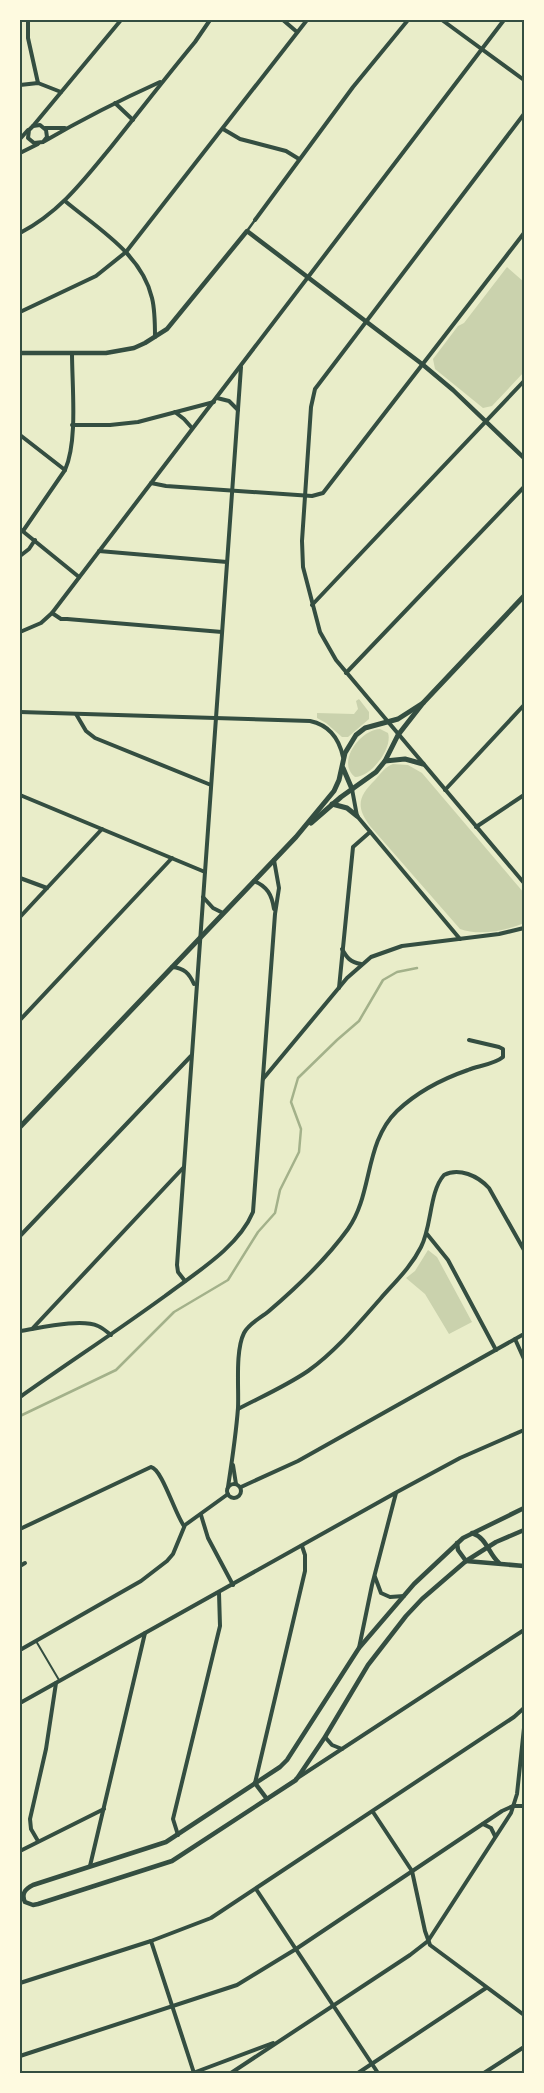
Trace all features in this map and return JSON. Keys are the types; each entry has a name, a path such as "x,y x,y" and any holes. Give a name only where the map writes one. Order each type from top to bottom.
{"main road":[{"path":"296,836 332,804 371,777 385,761 398,735 423,703 524,596"},
{"path":"20,1127 296,836 334,791 339,780 343,758 351,741 360,731 386,721 398,719 423,703"},
{"path":"385,761 405,760 422,764"},
{"path":"342,766 352,789"},
{"path":"332,804 347,808 357,816"}],"street":[{"path":"28,20 28,38 38,84"},
{"path":"20,139 121,20"},
{"path":"20,233 40,222 65,201 133,120 195,42 210,20"},
{"path":"283,20 298,32"},
{"path":"20,312 96,276 126,252 307,20"},
{"path":"20,353 119,351 134,348 167,329 247,231 353,87 408,20"},
{"path":"442,20 524,80"},
{"path":"20,632 41,623 52,613 504,20"},
{"path":"20,152 41,143 115,103 162,82"},
{"path":"20,85 38,84 61,92"},
{"path":"115,103 133,120"},
{"path":"40,125 43,114"},
{"path":"524,114 318,383 313,395 302,554 305,577 320,632 346,674 524,883"},
{"path":"31,127 40,125 45,128 68,128"},
{"path":"31,127 28,134 29,140 34,143 41,143 47,137 45,128"},
{"path":"223,129 240,139 278,148 299,159"},
{"path":"65,201 126,252 147,282 152,299 155,337"},
{"path":"247,231 422,364 453,390 524,458"},
{"path":"151,483 312,496 323,492 524,233"},
{"path":"72,353 71,450 65,470 21,530 79,576"},
{"path":"185,1281 178,1272 177,1265 198,939 205,872 240,367"},
{"path":"312,605 524,381"},
{"path":"72,425 123,424 175,412 215,400 229,401 238,410"},
{"path":"175,412 192,428"},
{"path":"20,435 65,470"},
{"path":"346,674 524,487"},
{"path":"20,556 30,549 35,540"},
{"path":"99,551 227,562"},
{"path":"52,613 67,619 222,632"},
{"path":"445,790 524,706"},
{"path":"20,712 303,720 316,722 334,735 340,745 343,758"},
{"path":"76,714 86,730 95,738 211,786"},
{"path":"352,789 357,816 460,939"},
{"path":"20,795 205,872"},
{"path":"476,827 524,795"},
{"path":"20,917 102,829"},
{"path":"339,988 354,847 370,832"},
{"path":"20,1020 172,858"},
{"path":"20,1397 213,1262 240,1233 253,1212 275,914 279,888 274,860"},
{"path":"20,878 46,888"},
{"path":"254,881 264,887 270,894 275,914"},
{"path":"203,897 213,908 223,914"},
{"path":"263,1079 339,988 361,964 371,957 402,946 460,939 524,928"},
{"path":"342,949 348,959 361,964"},
{"path":"172,967 185,970 190,975 195,986"},
{"path":"228,1494 238,1409 239,1363 243,1334 303,1278 349,1227 359,1206 375,1146 382,1130 395,1113 410,1100 439,1082 503,1057 503,1049 499,1047 469,1040"},
{"path":"20,1236 190,1056"},
{"path":"32,1329 183,1168"},
{"path":"238,1409 302,1375 339,1344 403,1275 421,1248 427,1234 438,1184 444,1175 453,1172 477,1177 483,1182 489,1188 524,1250"},
{"path":"427,1234 448,1260 496,1350"},
{"path":"20,1331 75,1324 91,1324 111,1335"},
{"path":"241,1487 298,1461 524,1334"},
{"path":"515,1339 524,1359"},
{"path":"20,1704 397,1492 460,1458 524,1430"},
{"path":"232,1461 236,1484"},
{"path":"20,1529 151,1467 155,1467 160,1474 176,1514 184,1526"},
{"path":"228,1487 236,1484 241,1487"},
{"path":"228,1494 232,1497 237,1497 240,1494 241,1487"},
{"path":"359,1648 397,1492"},
{"path":"20,1650 141,1581 173,1554 184,1526 228,1494"},
{"path":"524,1508 472,1533 457,1543 404,1596 359,1648 287,1760 280,1767 178,1836 159,1845 27,1888 24,1891 24,1899 33,1905 166,1864 192,1849 524,1630"},
{"path":"201,1514 208,1538 233,1585"},
{"path":"296,1780 368,1665 392,1632 422,1599 466,1561 488,1547 524,1530"},
{"path":"472,1533 481,1537 488,1547 491,1556 499,1563"},
{"path":"457,1543 458,1550 466,1561"},
{"path":"266,1799 255,1783 305,1571 305,1555 302,1546"},
{"path":"466,1561 524,1566"},
{"path":"20,1566 25,1563"},
{"path":"375,1577 378,1588 385,1596 404,1596"},
{"path":"178,1836 173,1818 220,1626 219,1593"},
{"path":"90,1866 145,1633"},
{"path":"38,1841 31,1829 30,1819 46,1749 58,1682"},
{"path":"20,1983 151,1941 208,1920 514,1717 524,1708"},
{"path":"232,2073 428,1941 513,1806 517,1794 524,1728"},
{"path":"325,1736 332,1745 342,1749"},
{"path":"20,2056 237,1985 296,1949 502,1811 513,1806 524,1806"},
{"path":"20,1851 104,1809"},
{"path":"372,1812 412,1871 428,1941 434,1949 524,2015"},
{"path":"483,1824 491,1828 495,1836"},
{"path":"256,1889 378,2073"},
{"path":"151,1941 194,2073 208,2071 280,2040"},
{"path":"358,2073 486,1988"},
{"path":"484,2073 524,2046"}],"lane":[{"path":"36,1641 58,1682"}],"green space":[{"path":"507,267 524,282 524,372 492,406 483,408 435,369 433,359 458,326 464,323"},
{"path":"359,699 369,712 369,719 348,737 342,737 317,718 317,713 354,714 358,709 356,701"},
{"path":"380,729 388,733 389,739 384,754 368,772 355,777 350,771 349,755 358,741 365,735"},
{"path":"393,764 408,765 422,773 524,893 524,923 492,932 475,932 460,929 370,826 362,813 362,796 383,770"},
{"path":"428,1250 437,1257 472,1322 449,1334 425,1294 406,1278 415,1271"}],"waterway":[{"path":"20,1416 116,1370 174,1312 228,1280 258,1232 275,1213 280,1190 299,1152 301,1129 291,1102 298,1078 359,1021 383,980 397,972 417,968"}]}
